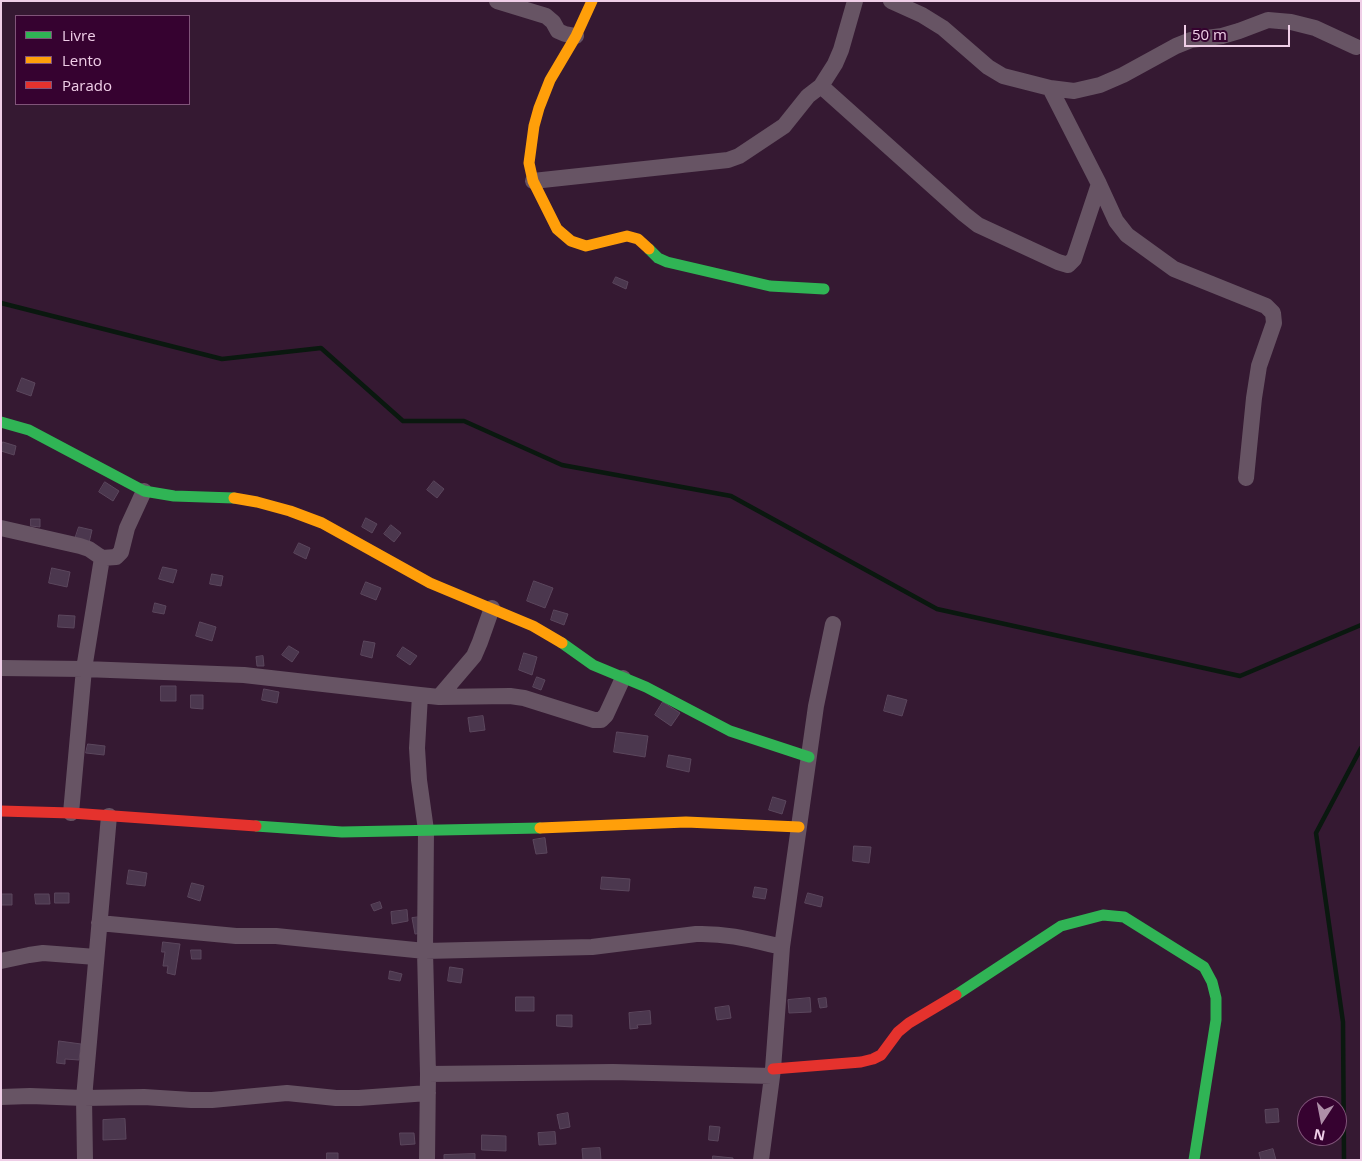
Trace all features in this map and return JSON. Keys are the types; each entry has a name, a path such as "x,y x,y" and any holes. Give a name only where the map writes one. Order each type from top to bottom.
{"street":[{"path":"497,1 546,16 553,22 558,31 576,36"},
{"path":"592,1 576,36 550,80 534,126 529,163 534,182 557,229 571,241 586,246 627,236 638,239 658,258 668,262 770,286 824,289"},
{"path":"534,182 728,160 739,156 784,126 808,96 821,86 835,64 841,50 855,1"},
{"path":"890,1 922,15 943,28 988,67 1003,76 1050,88 1074,91 1100,85 1123,75 1176,46 1191,40 1222,36 1268,20 1290,22 1315,28 1356,48"},
{"path":"821,86 978,225 1058,262 1068,265 1074,259 1099,184"},
{"path":"1050,88 1116,221 1126,235 1174,269 1266,306 1272,313 1274,323 1259,366 1246,478"},
{"path":"1,422 29,430 144,491 174,496 230,496 290,511 322,523 430,583 533,626 593,665 646,687 730,731 809,757"},
{"path":"1,528 80,546 89,549 102,558 116,558 121,552 127,528 144,491"},
{"path":"71,813 84,669 102,558"},
{"path":"439,697 474,656 492,608"},
{"path":"761,1160 773,1072 782,947 816,706 833,624"},
{"path":"1,668 244,674 439,697 510,696 524,698 594,720 601,720 606,715 623,678"},
{"path":"420,695 417,748 419,780 426,830 427,1160"},
{"path":"1,811 71,813 342,832 567,828 686,822 800,827"},
{"path":"84,1160 84,1098 109,816"},
{"path":"428,1074 773,1072 861,1062 873,1059 881,1054 898,1032 909,1023 945,1002 1062,926 1102,915 1124,917 1204,967 1212,982 1216,998 1216,1020 1194,1160"},
{"path":"99,923 236,936 276,936 425,951 592,947 696,934 730,935 782,947"},
{"path":"1,961 43,954 96,957"},
{"path":"1,1097 144,1097 212,1100 287,1093 336,1098 359,1098 428,1093"}],"building":[{"path":"616,277 628,282 626,289 613,283"},
{"path":"22,378 35,383 31,396 17,391"},
{"path":"3,442 16,446 14,455 1,451"},
{"path":"434,481 444,489 437,498 427,490"},
{"path":"105,482 119,491 113,501 99,492"},
{"path":"366,518 377,524 372,533 362,527"},
{"path":"31,519 40,519 40,527 31,526"},
{"path":"391,525 401,533 394,542 384,534"},
{"path":"79,527 92,530 89,543 75,539"},
{"path":"299,543 310,548 306,559 294,553"},
{"path":"163,567 177,570 173,583 159,579"},
{"path":"52,568 70,572 67,587 49,583"},
{"path":"212,574 223,576 221,586 210,584"},
{"path":"534,581 553,588 545,608 527,601"},
{"path":"366,582 381,588 376,600 361,594"},
{"path":"155,603 166,606 164,614 153,612"},
{"path":"554,610 568,614 564,625 551,620"},
{"path":"59,615 75,616 74,628 58,627"},
{"path":"200,622 216,627 212,641 196,636"},
{"path":"364,641 375,643 372,658 361,655"},
{"path":"289,646 299,652 292,662 282,655"},
{"path":"403,647 417,656 410,665 397,656"},
{"path":"524,653 537,657 532,675 519,670"},
{"path":"263,656 264,666 257,666 256,657"},
{"path":"537,677 545,680 541,690 533,687"},
{"path":"161,686 176,686 176,701 161,701"},
{"path":"264,689 279,692 277,703 262,700"},
{"path":"191,695 203,695 203,709 191,708"},
{"path":"888,695 907,700 902,716 884,711"},
{"path":"663,702 680,713 671,726 655,715"},
{"path":"483,716 485,730 470,732 468,718"},
{"path":"617,732 648,736 645,757 614,752"},
{"path":"88,744 105,746 104,755 86,753"},
{"path":"669,755 691,759 689,772 667,767"},
{"path":"773,797 786,801 782,814 769,810"},
{"path":"545,838 547,853 536,854 533,840"},
{"path":"854,846 871,847 869,863 853,861"},
{"path":"129,870 147,873 145,886 127,884"},
{"path":"602,877 630,879 629,891 601,889"},
{"path":"192,883 204,886 200,901 188,897"},
{"path":"755,887 767,889 765,899 753,897"},
{"path":"55,893 69,893 69,903 55,903"},
{"path":"808,893 823,897 821,907 805,903"},
{"path":"1,894 12,894 12,905 1,905"},
{"path":"35,894 49,894 50,904 36,904"},
{"path":"380,902 382,908 374,911 371,905"},
{"path":"407,910 408,921 392,924 391,912"},
{"path":"421,917 423,933 415,934 412,918"},
{"path":"163,942 180,944 175,975 167,973 168,966 163,966 165,952 162,952"},
{"path":"191,950 201,950 201,959 192,959"},
{"path":"450,967 463,969 461,983 448,981"},
{"path":"390,971 402,974 400,981 389,979"},
{"path":"516,997 534,997 534,1011 516,1011"},
{"path":"810,998 811,1012 789,1013 788,1000"},
{"path":"826,998 827,1007 820,1008 818,999"},
{"path":"729,1006 731,1018 717,1020 715,1008"},
{"path":"650,1011 651,1024 637,1025 638,1028 630,1029 629,1013"},
{"path":"557,1015 572,1015 572,1027 557,1026"},
{"path":"59,1041 81,1044 79,1060 65,1059 65,1064 57,1063"},
{"path":"1278,1109 1279,1122 1266,1123 1265,1110"},
{"path":"568,1113 570,1127 560,1129 557,1115"},
{"path":"125,1119 126,1139 103,1140 103,1120"},
{"path":"710,1126 720,1127 718,1141 709,1140"},
{"path":"555,1132 556,1144 539,1145 538,1133"},
{"path":"400,1133 414,1133 415,1144 401,1145"},
{"path":"482,1135 506,1136 506,1151 482,1150"},
{"path":"600,1148 601,1160 583,1160 582,1149"},
{"path":"1273,1149 1276,1160 1261,1160 1259,1153"},
{"path":"327,1153 338,1153 338,1160 327,1160"},
{"path":"475,1154 475,1160 444,1160 444,1155"},
{"path":"713,1156 733,1158 733,1160 713,1160"}],"waterway":[{"path":"1,303 222,359 321,348 403,421 464,421 562,465 731,496 937,609 1240,676 1361,625"},
{"path":"1344,1160 1343,1022 1316,833 1361,748"}],"traffic: fast":[{"path":"649,249 658,258 667,262 770,286 824,289"},
{"path":"1,422 29,430 144,491 174,496 234,498"},
{"path":"562,643 593,665 646,687 730,731 809,757"},
{"path":"256,826 342,832 540,828"},
{"path":"956,995 1061,926 1103,915 1124,917 1204,967 1212,982 1216,998 1216,1020 1194,1160"}],"traffic: slow":[{"path":"592,1 576,36 550,80 539,108 534,126 529,163 533,181 557,229 571,241 586,246 627,236 638,239 649,249"},
{"path":"234,498 290,511 322,523 430,583 533,626 562,643"},
{"path":"540,828 686,822 799,827"}],"traffic: jam":[{"path":"1,811 71,813 256,826"},
{"path":"773,1069 861,1062 873,1059 881,1055 898,1032 909,1023 956,995"}]}
